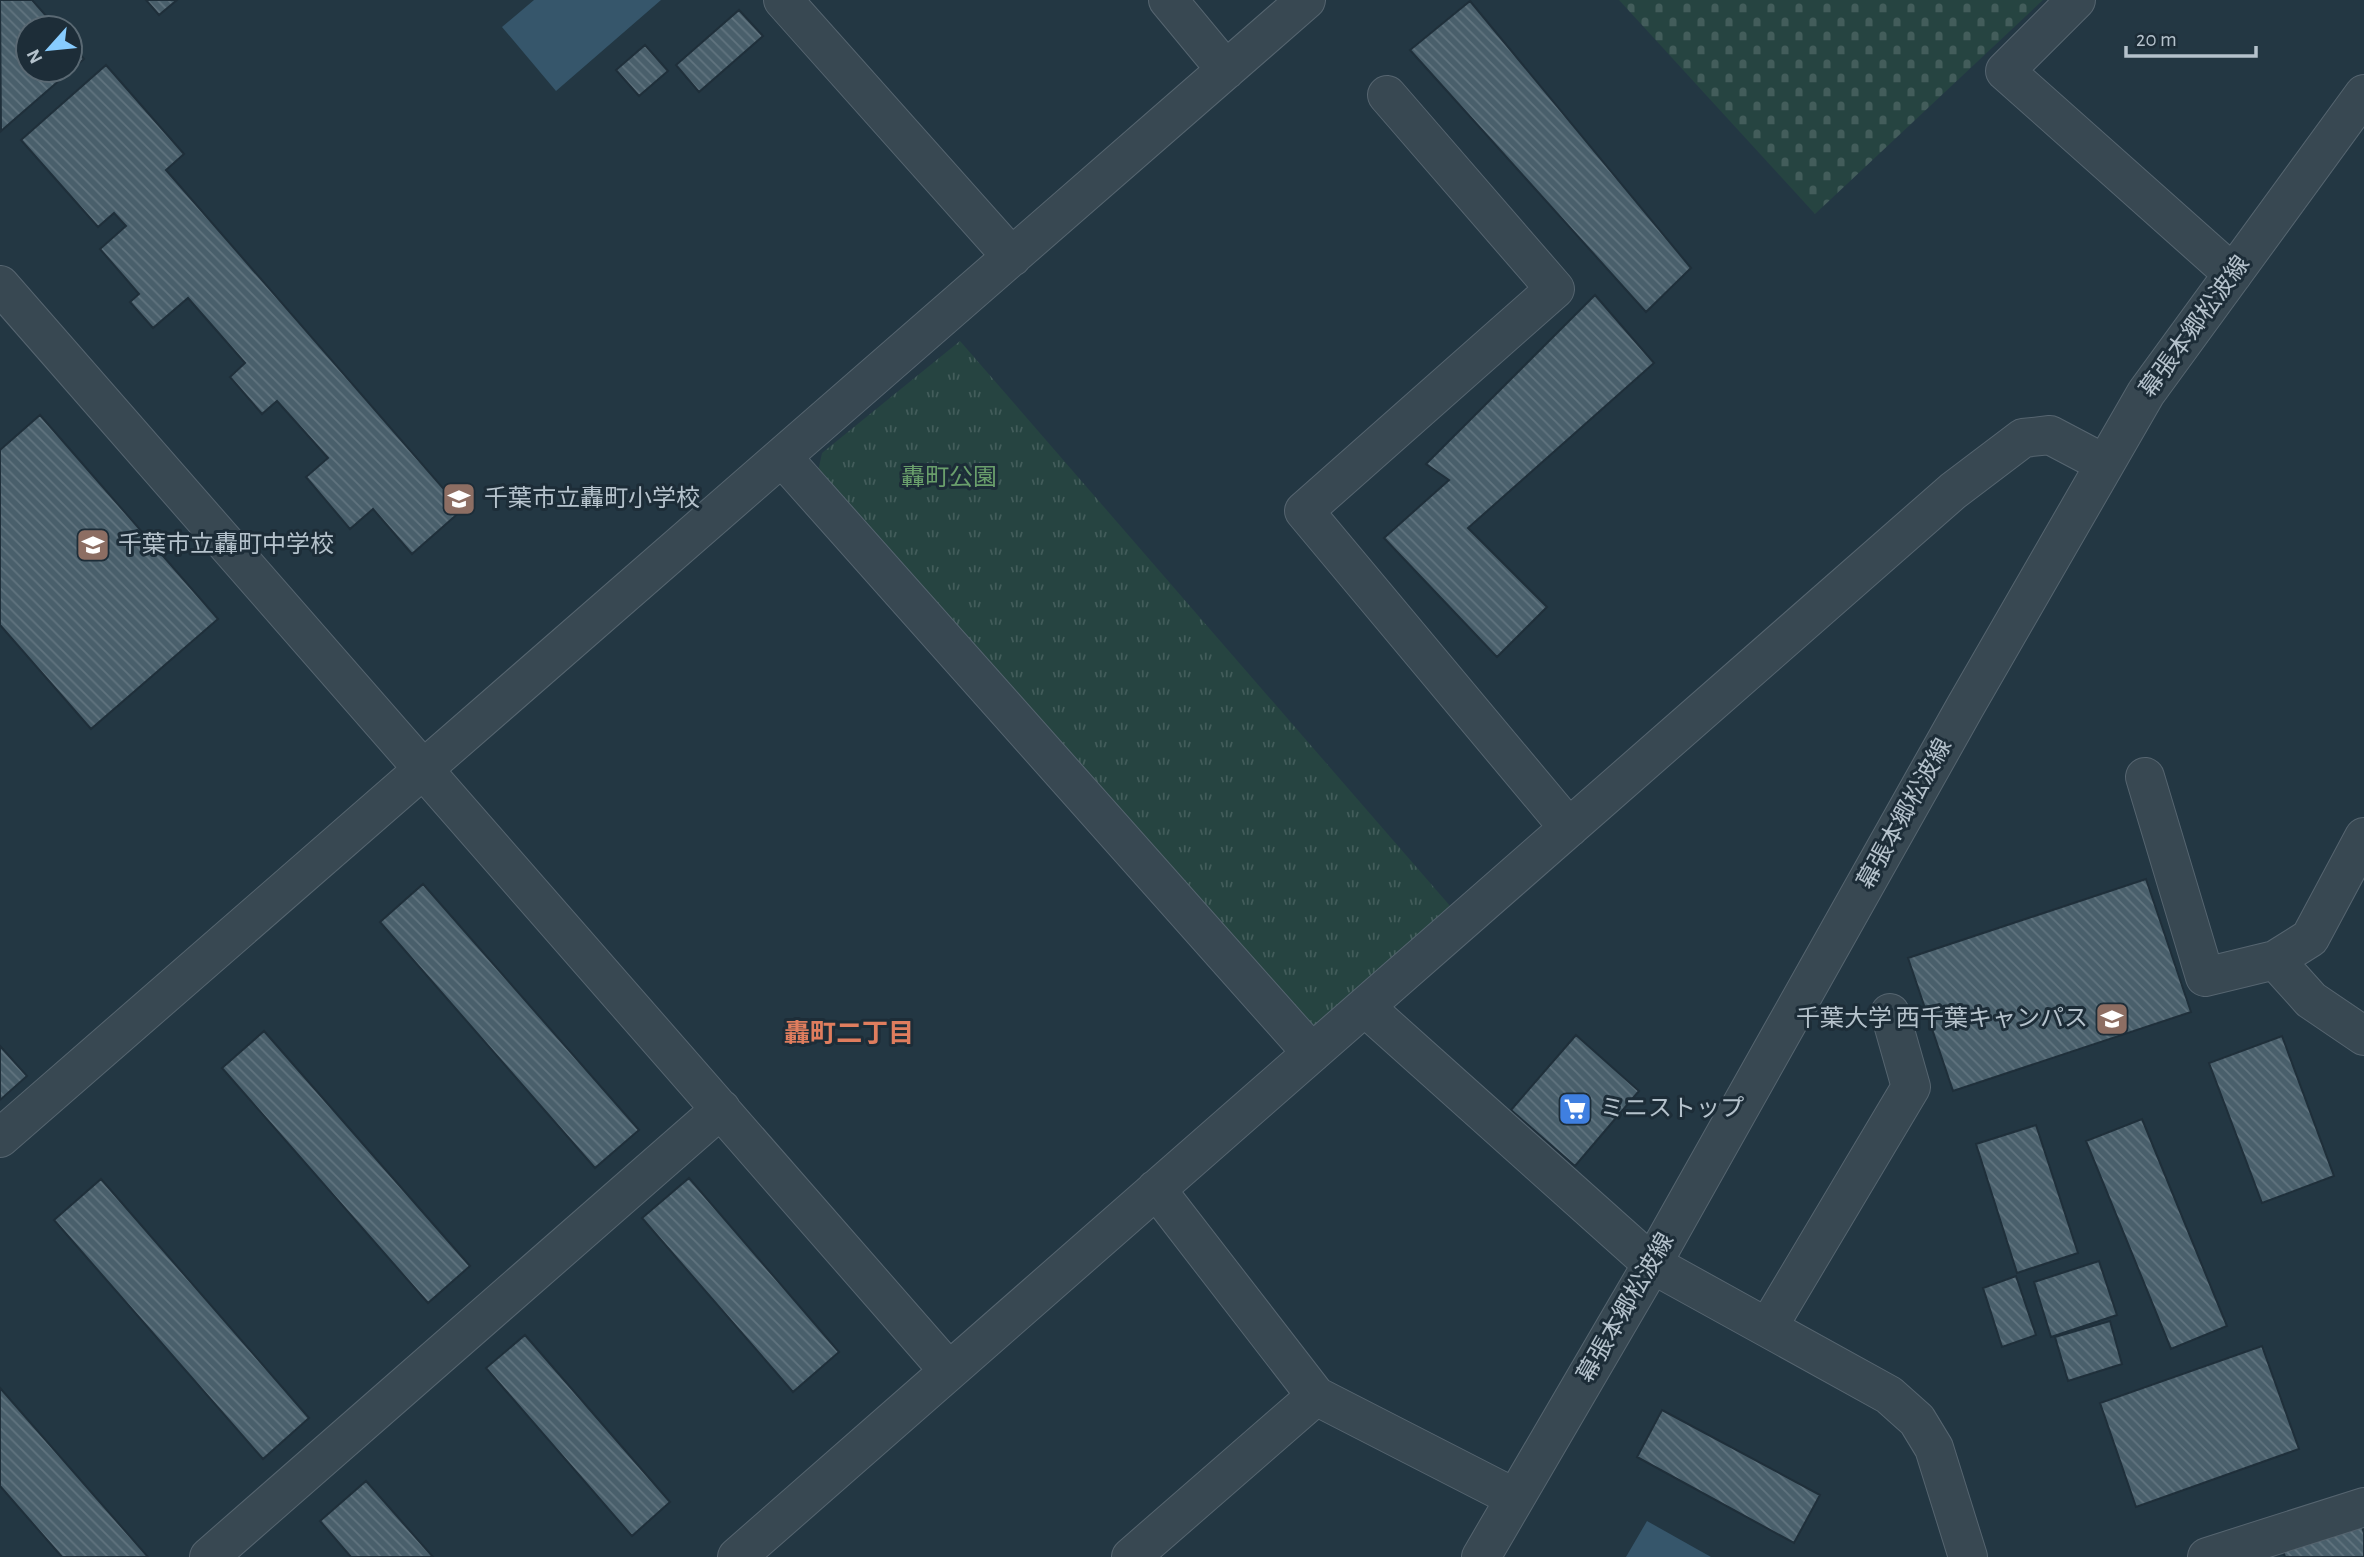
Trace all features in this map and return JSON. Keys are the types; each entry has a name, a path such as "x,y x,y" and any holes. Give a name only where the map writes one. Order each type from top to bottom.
{"street":[{"path":"783,0 1012,257"},
{"path":"1168,0 1226,70"},
{"path":"0,1138 1307,0"},
{"path":"2076,0 2005,71 2233,274"},
{"name":"幕張本郷松波線","path":"1481,1557 1652,1264 1965,706 2146,393 2364,94"},
{"path":"1387,95 1555,289 1304,511 1569,828"},
{"path":"0,285 950,1371"},
{"path":"737,1557 1953,491 2023,438 2050,435 2105,464"},
{"path":"782,457 1312,1053"},
{"path":"2145,777 2205,977 2275,960 2310,938 2364,837"},
{"path":"2275,960 2311,1000 2364,1037"},
{"path":"1364,1007 1652,1264 1889,1395 1917,1420 1934,1448 1968,1557"},
{"path":"1768,1327 1911,1087 1890,1013"},
{"path":"209,1557 721,1109"},
{"path":"1156,1189 1316,1396 1515,1498"},
{"path":"1131,1557 1316,1396"},
{"path":"2207,1557 2364,1507"}],"green space":[{"path":"1619,0 2043,0 1815,214"},
{"name":"轟町公園","path":"960,341 1451,907 1317,1028 1300,1028 817,476 822,453"}],"water":[{"path":"534,0 661,0 556,91 502,27"},
{"path":"1647,1521 1711,1557 1626,1557"}],"building":[{"path":"0,0 32,0 44,14 14,14 14,84 55,84 1,131"},
{"path":"146,0 177,0 159,15"},
{"path":"1470,1 1691,268 1646,312 1410,50"},
{"path":"739,10 763,36 699,92 676,65"},
{"path":"645,45 668,71 639,96 616,70"},
{"path":"106,65 184,154 166,170 462,510 412,554 373,509 350,529 306,477 328,458 277,401 262,414 230,377 245,363 188,298 153,328 130,302 139,294 100,249 126,226 114,213 98,227 21,140"},
{"path":"1595,295 1654,363 1468,528 1547,607 1497,657 1384,538 1449,480 1426,464"},
{"path":"40,415 218,619 91,729 0,625 0,450"},
{"path":"2146,879 2191,1012 1953,1091 1908,958"},
{"path":"423,884 639,1130 595,1168 380,922"},
{"path":"264,1031 470,1266 428,1303 222,1068"},
{"path":"1576,1035 1639,1091 1575,1166 1511,1110"},
{"path":"2282,1036 2334,1176 2262,1203 2209,1063"},
{"path":"0,1046 27,1076 0,1100"},
{"path":"2142,1119 2227,1326 2171,1349 2086,1141"},
{"path":"2036,1125 2078,1253 2017,1273 1976,1144"},
{"path":"689,1178 839,1352 793,1392 642,1218"},
{"path":"101,1179 309,1418 263,1459 54,1220"},
{"path":"2099,1261 2117,1315 2051,1337 2034,1282"},
{"path":"2016,1276 2036,1335 2002,1347 1983,1288"},
{"path":"2110,1321 2122,1364 2068,1381 2055,1337"},
{"path":"525,1335 670,1502 632,1536 486,1368"},
{"path":"2262,1346 2299,1449 2136,1507 2100,1403"},
{"path":"0,1388 148,1557 62,1557 0,1486"},
{"path":"1662,1410 1820,1495 1794,1543 1637,1457"},
{"path":"366,1481 433,1557 351,1557 320,1521"},
{"path":"2358,1513 2364,1533 2364,1557 2285,1557 2279,1538"}],"place":[{"name":"千葉市立轟町小学校","path":"459,499"},
{"name":"千葉市立轟町中学校","path":"93,545"},
{"name":"千葉大学 西千葉キャンパス","path":"2112,1019"},
{"name":"ミニストップ","path":"1575,1109"}],"district":[{"name":"轟町二丁目","path":"849,1034"}]}
